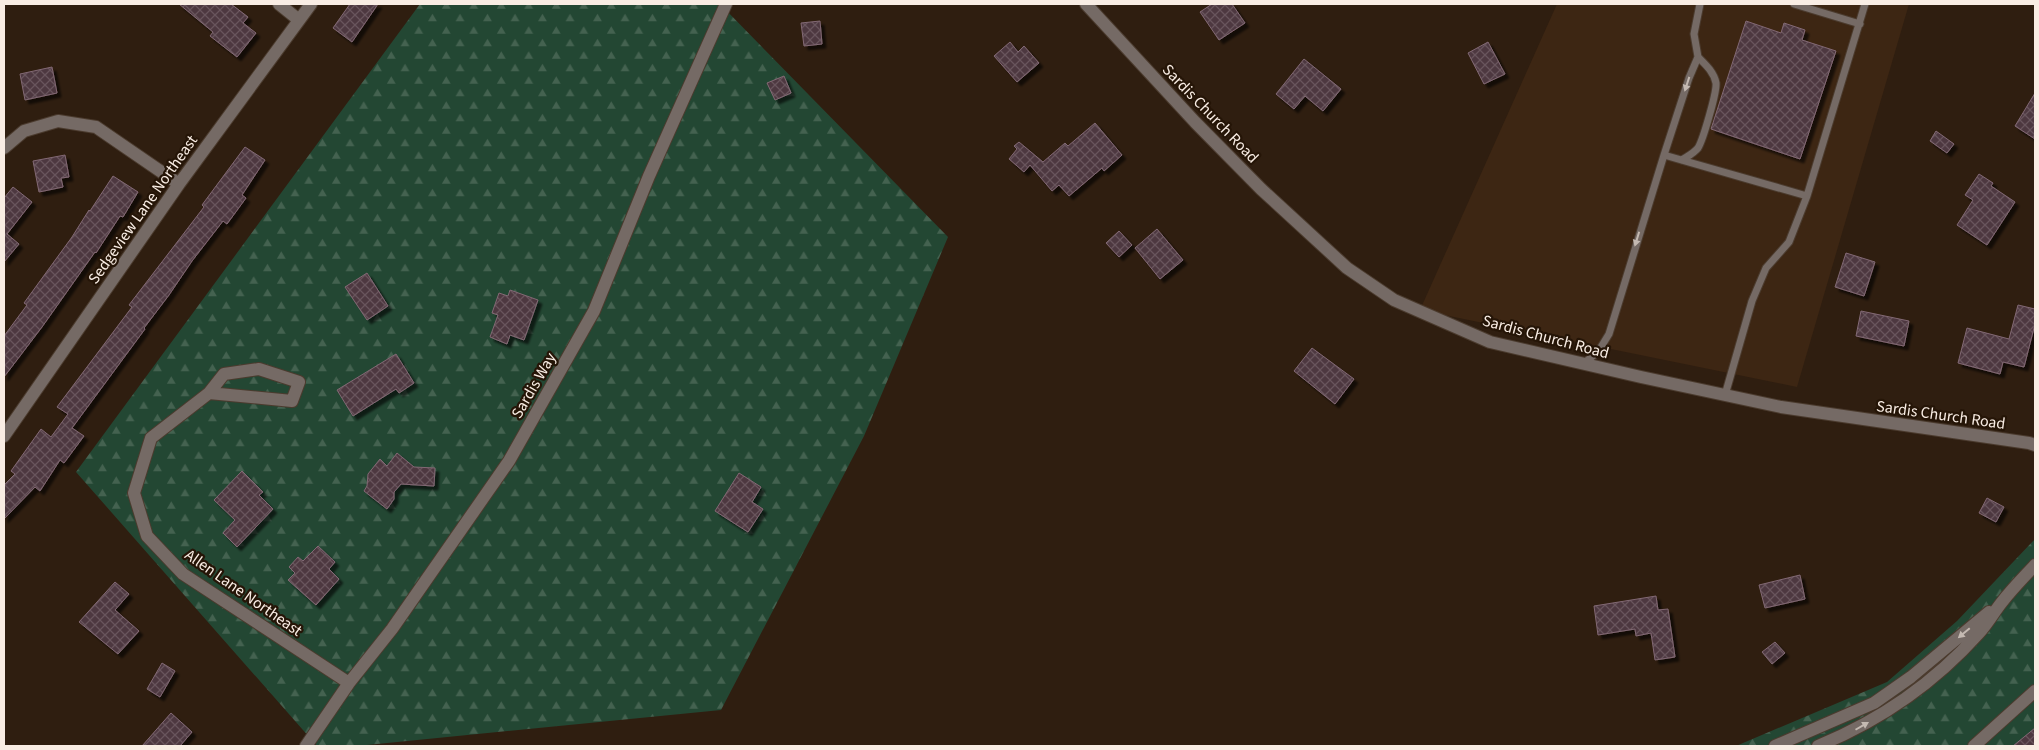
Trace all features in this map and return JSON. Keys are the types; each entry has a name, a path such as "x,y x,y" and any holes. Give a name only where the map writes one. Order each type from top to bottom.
{"street":[{"path":"279,4 299,20"},
{"name":"Sedgeview Lane Northeast","path":"4,436 178,184 311,4"},
{"name":"Sardis Way","path":"306,746 349,683 392,629 509,461 594,311 649,176 726,4"},
{"name":"Sardis Church Road","path":"1086,4 1195,122 1261,189 1347,268 1394,300 1490,342 1584,364 1781,406 2033,443"},
{"path":"4,148 24,130 58,121 96,127 178,184"},
{"name":"Allen Lane Northeast","path":"208,393 292,401 299,382 259,369 224,374 208,393 151,438 134,493 147,536 183,574 349,683"},
{"path":"1818,746 1867,723 1917,689 1980,632 2002,602 2035,565"},
{"path":"1775,746 1874,703 1911,677 2002,602"},
{"path":"1974,746 2035,691"}],"lane":[{"path":"1584,364 1598,352 1609,334 1664,154 1689,78 1698,57 1694,34 1700,4"},
{"path":"1794,4 1860,24"},
{"path":"1725,394 1752,302 1766,268 1789,242 1807,196 1866,4"},
{"path":"1682,160 1692,154 1699,146 1715,96 1716,82 1708,66 1698,57"},
{"path":"1664,154 1807,196"}],"shaded area":[{"path":"1557,4 1909,4 1797,387 1420,310"}],"green space":[{"path":"420,4 720,4 948,237 864,436 721,710 357,746 317,746 76,472"},
{"path":"2035,539 2035,746 1736,746 1887,682 1957,621"}],"building":[{"path":"179,4 231,4 248,17 243,23 256,33 237,57 210,36 213,32"},
{"path":"350,4 378,4 352,42 333,28"},
{"path":"1212,4 1232,4 1245,23 1219,40 1200,12"},
{"path":"820,21 822,44 804,46 801,23"},
{"path":"1746,21 1781,33 1784,23 1805,30 1802,40 1836,51 1800,159 1711,129"},
{"path":"1010,42 1018,52 1024,46 1039,63 1017,82 994,56"},
{"path":"1488,42 1505,74 1484,84 1468,53"},
{"path":"1304,59 1341,89 1323,111 1305,96 1294,109 1276,94"},
{"path":"52,67 57,93 25,100 20,74"},
{"path":"784,76 791,93 775,100 767,83"},
{"path":"2035,93 2035,139 2015,126"},
{"path":"1095,123 1122,155 1104,171 1102,168 1069,196 1059,185 1052,191 1030,165 1024,172 1009,159 1017,149 1014,146 1019,142 1043,162 1065,143 1068,146"},
{"path":"1936,131 1954,144 1947,153 1930,141"},
{"path":"245,147 265,160 242,195 246,198 227,224 223,221 192,261 145,329 72,428 84,436 64,463 60,460 40,491 35,487 4,519 4,485 15,474 11,471 41,429 51,437 68,414 57,407 132,307 129,305 204,207 202,205"},
{"path":"65,155 69,177 61,178 63,187 39,192 33,161"},
{"path":"1979,174 1993,183 1991,186 2015,202 1987,245 1957,225 1973,200 1965,195"},
{"path":"113,176 138,192 123,217 120,216 96,253 4,377 4,336 27,305 24,303"},
{"path":"13,187 32,202 7,234 19,244 4,262 4,198"},
{"path":"1157,229 1183,260 1160,279 1135,248"},
{"path":"1119,231 1132,245 1119,257 1106,243"},
{"path":"1846,253 1875,262 1864,296 1835,287"},
{"path":"367,273 388,306 367,320 345,287"},
{"path":"510,290 538,300 524,340 510,335 507,344 490,337 498,315 492,313 499,293 508,296"},
{"path":"2018,305 2035,309 2035,324 2024,367 2003,362 2000,374 1958,363 1967,328 2009,339"},
{"path":"1861,311 1909,321 1904,346 1856,336"},
{"path":"1312,348 1354,379 1335,404 1294,371"},
{"path":"396,354 414,383 399,393 396,389 353,416 337,390"},
{"path":"397,453 414,467 435,468 434,486 401,484 394,492 394,499 387,509 364,491 367,486 368,474 380,459 387,466"},
{"path":"242,471 263,492 259,495 273,509 237,547 223,533 235,520 214,500"},
{"path":"739,473 761,487 752,502 763,509 748,532 715,511"},
{"path":"1987,498 2004,507 1996,522 1979,513"},
{"path":"318,546 335,562 329,569 339,579 316,605 288,580 295,573 289,567 298,557 303,561"},
{"path":"1800,575 1805,599 1765,608 1759,585"},
{"path":"115,582 129,594 115,610 139,631 118,654 79,622"},
{"path":"1656,596 1658,610 1668,609 1675,657 1655,660 1651,633 1636,636 1635,629 1598,635 1594,606"},
{"path":"1775,642 1785,653 1772,664 1762,652"},
{"path":"162,663 175,671 160,697 147,689"},
{"path":"171,713 192,732 180,746 142,746"},
{"path":"2035,728 2035,746 2013,746"}]}
